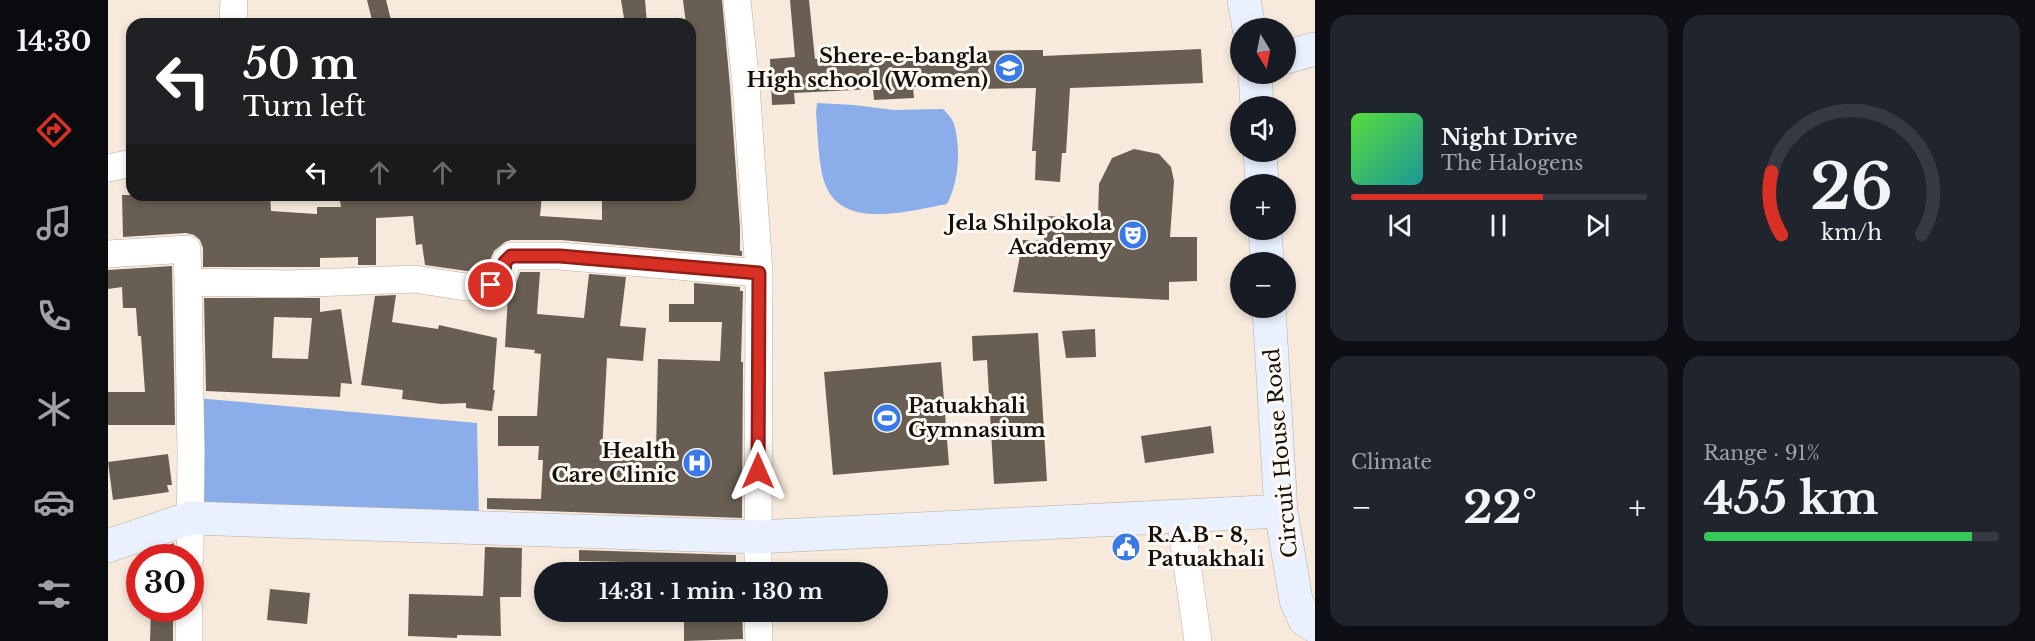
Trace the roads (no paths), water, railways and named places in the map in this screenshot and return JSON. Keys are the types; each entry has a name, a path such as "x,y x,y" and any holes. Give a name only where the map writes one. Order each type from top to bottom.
{"street":[{"path":"233,18 234,0"},
{"path":"737,0 746,85 759,273 758,562"},
{"path":"1244,0 1247,18"},
{"path":"1296,54 1315,49"},
{"path":"108,168 126,164"},
{"path":"108,254 187,249 190,544"},
{"path":"188,282 288,284 414,279 466,287 491,285 501,281 505,262 511,256 560,256 759,273"},
{"name":"Circuit House Road","path":"1270,318 1281,511 1296,600 1305,620 1315,627"},
{"path":"108,546 190,518 758,537 1281,511"},
{"path":"1180,515 1198,641"},
{"path":"189,622 189,641"},
{"path":"758,622 759,641"}],"water":[{"path":"817,103 894,110 943,109 954,124 958,154 954,185 947,204 880,214 848,209 835,200 826,186 821,170"},
{"path":"196,398 477,423 479,520 199,509"}],"place":[{"name":"Shere-e-bangla High school (Women)","path":"1009,68"},
{"name":"Jela Shilpokola Academy","path":"1133,235"},
{"name":"Patuakhali Gymnasium","path":"887,418"},
{"name":"Health Care Clinic","path":"697,463"},
{"name":"R.A.B - 8, Patuakhali","path":"1126,547"}]}
